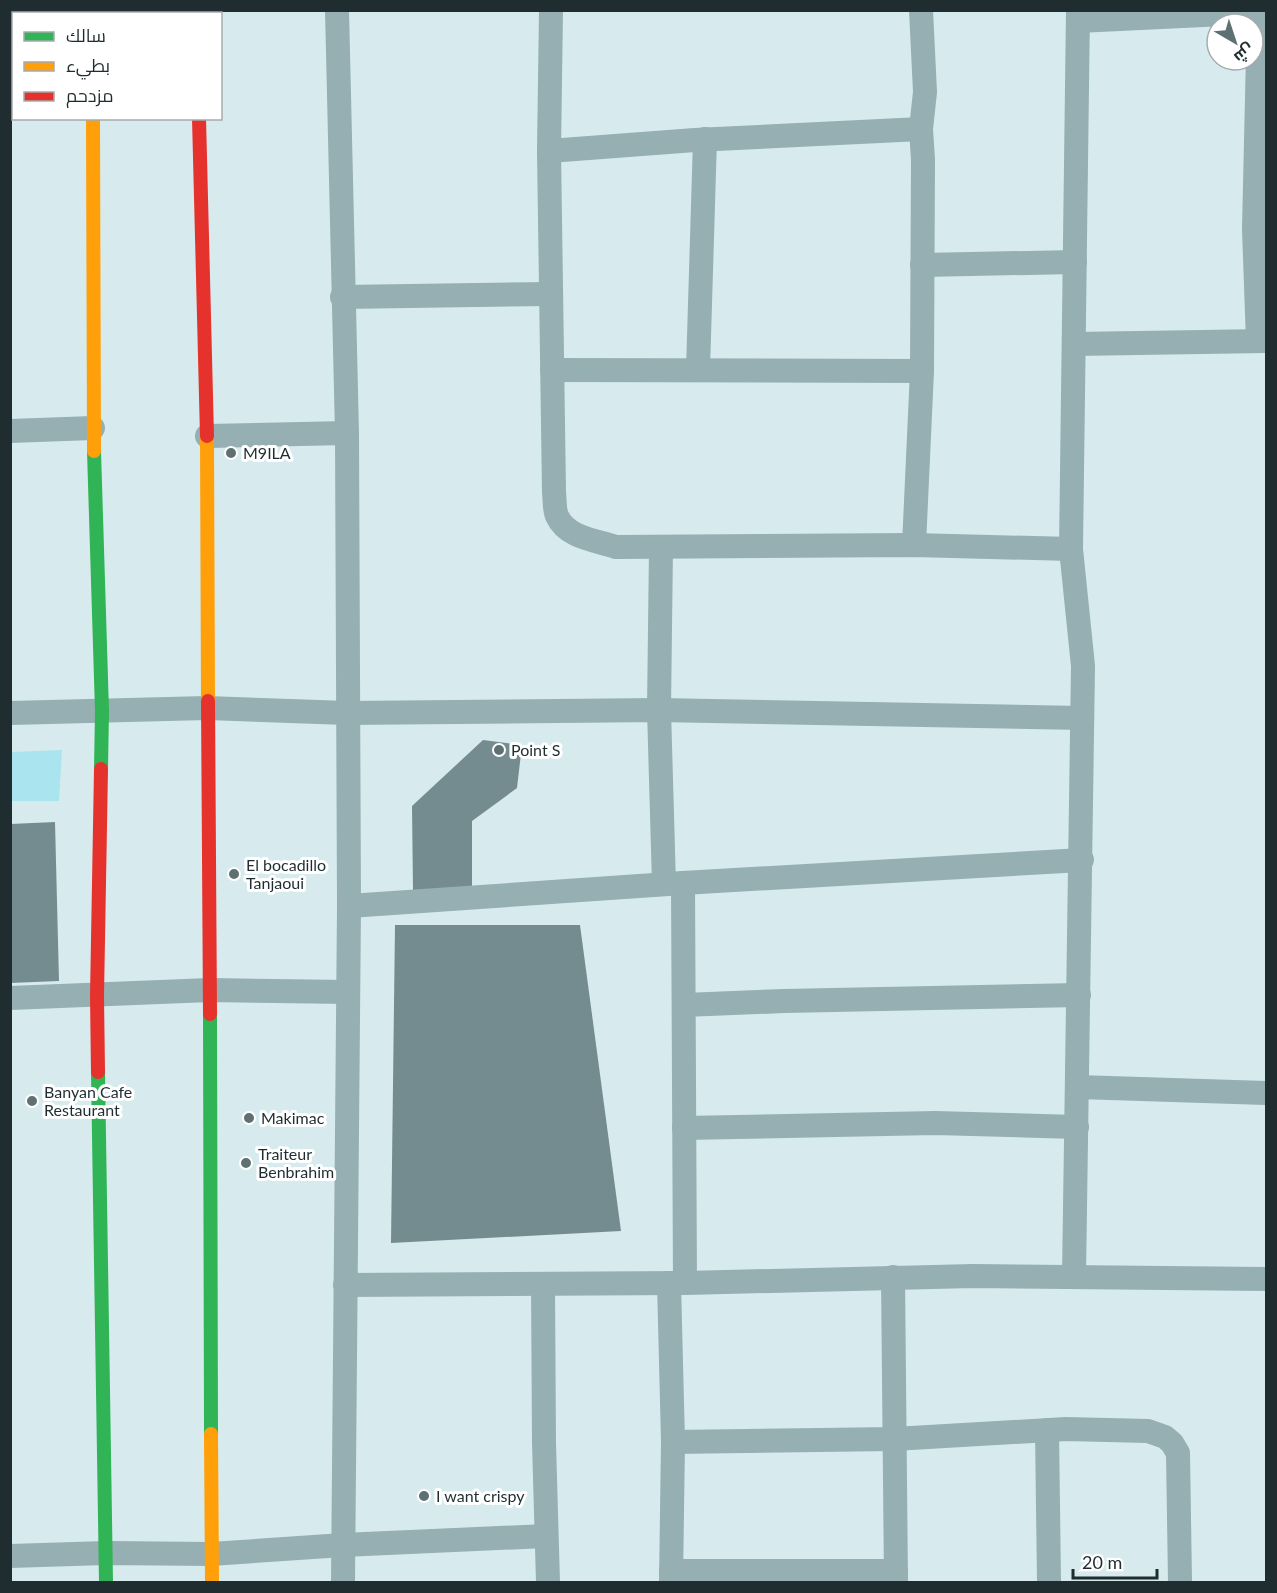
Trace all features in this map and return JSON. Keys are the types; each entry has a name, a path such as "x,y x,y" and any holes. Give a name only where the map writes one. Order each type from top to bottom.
{"street":[{"path":"337,10 347,433 346,713 349,906 343,1582"},
{"path":"551,10 549,151 552,370 556,514 564,526 573,534 616,547 914,545 1071,549"},
{"path":"914,545 922,371 921,129 925,92 921,10"},
{"path":"1074,1276 1082,860 1082,646 1071,549 1078,16 1205,13"},
{"path":"1074,344 1262,341 1254,229 1259,72"},
{"path":"93,120 93,428 102,711 97,996 106,1582"},
{"path":"199,120 207,436 212,1582"},
{"path":"549,151 921,129"},
{"path":"698,370 705,140"},
{"path":"922,265 1075,262"},
{"path":"342,297 551,294"},
{"path":"552,370 922,371"},
{"path":"10,431 93,428"},
{"path":"207,436 347,433"},
{"path":"661,548 659,710 684,1005 684,1128 677,1283 671,1577 896,1577 892,1277"},
{"path":"10,713 207,708 346,713 659,710 1082,718"},
{"path":"349,906 1082,860"},
{"path":"10,998 210,990 348,992"},
{"path":"684,1005 784,1000 1079,995"},
{"path":"1078,1087 1266,1093"},
{"path":"684,1128 935,1123 1077,1127"},
{"path":"345,1285 677,1283 892,1277 1074,1276 1266,1279"},
{"path":"543,1284 548,1582"},
{"path":"673,1442 894,1439 1047,1430 1148,1431 1165,1437 1178,1453 1180,1582"},
{"path":"1047,1430 1049,1582"},
{"path":"10,1556 106,1553 212,1554 344,1545 546,1536"}],"shaded area":[{"path":"62,750 59,801 11,801 11,752"}],"building":[{"path":"483,740 522,745 517,788 472,821 472,890 413,891 412,806"},
{"path":"55,822 59,981 10,983 10,824"},
{"path":"395,925 580,925 621,1231 391,1243"}],"traffic: fast":[{"path":"94,451 102,711 101,769"},
{"path":"210,1014 211,1434"},
{"path":"98,1072 106,1582"}],"traffic: slow":[{"path":"93,120 94,451"},
{"path":"207,436 208,701"},
{"path":"211,1434 212,1582"}],"traffic: jam":[{"path":"199,120 207,436"},
{"path":"208,701 210,1014"},
{"path":"98,1072 101,769"}],"place":[{"name":"M9ILA","path":"231,453"},
{"name":"Point S","path":"499,750"},
{"name":"El bocadillo Tanjaoui","path":"234,874"},
{"name":"Banyan Cafe Restaurant","path":"32,1101"},
{"name":"Makimac","path":"249,1118"},
{"name":"Traiteur Benbrahim","path":"246,1163"},
{"name":"I want crispy","path":"424,1496"}]}
